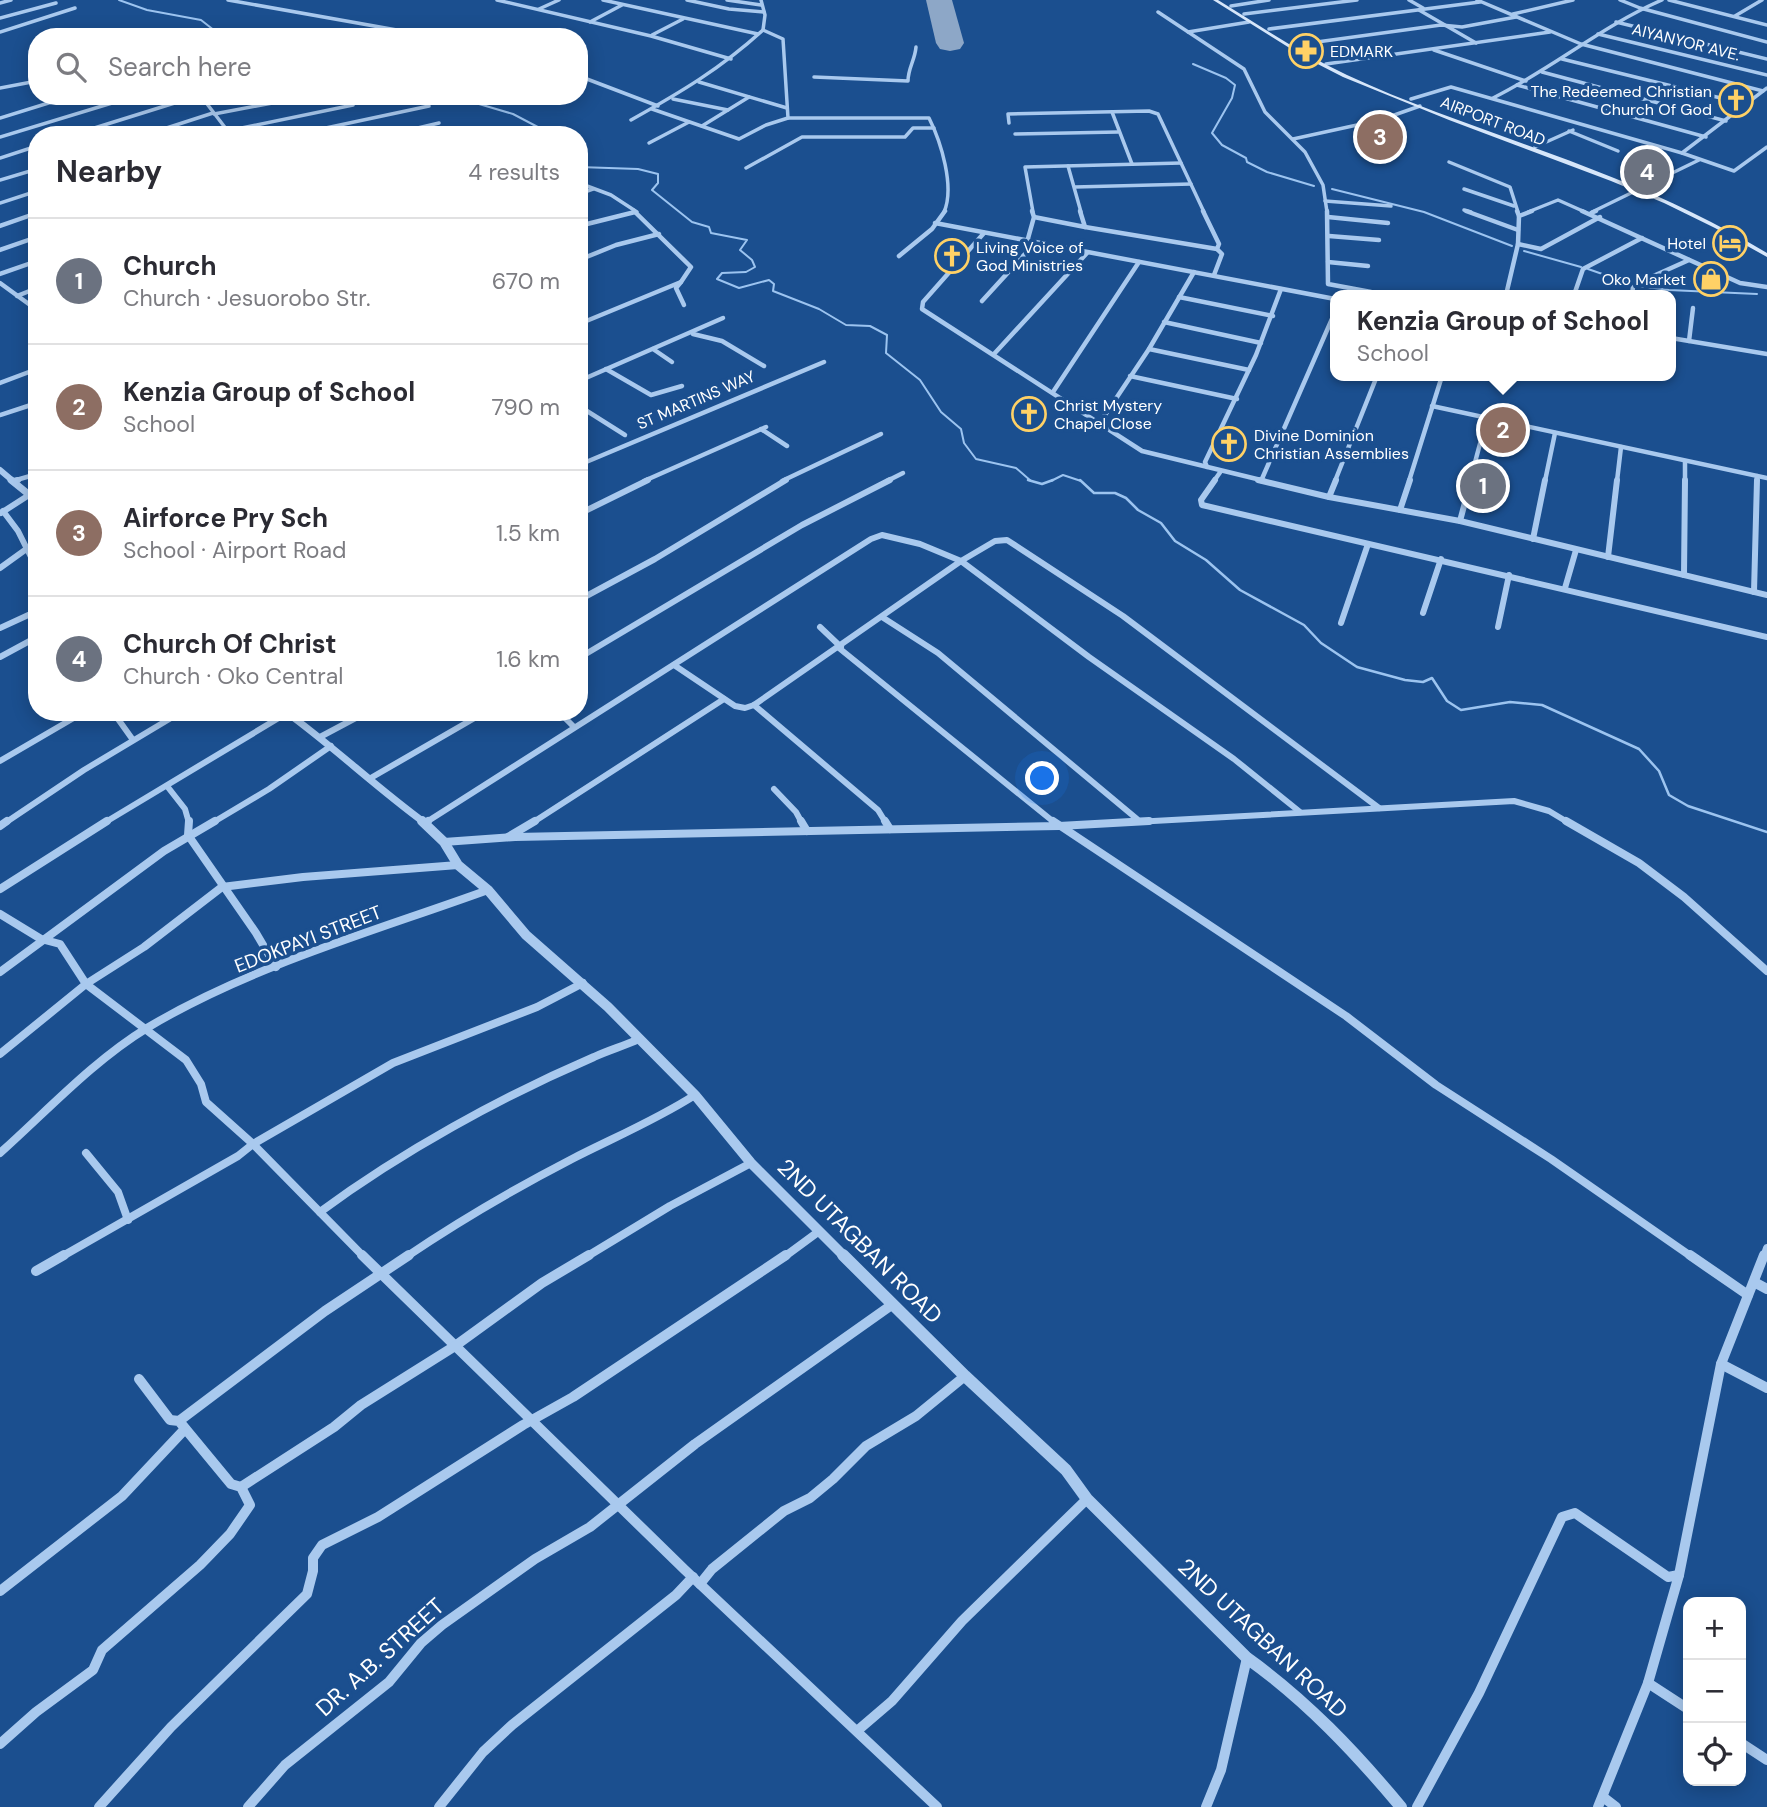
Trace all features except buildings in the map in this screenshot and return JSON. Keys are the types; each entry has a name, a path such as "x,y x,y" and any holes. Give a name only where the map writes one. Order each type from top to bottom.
{"main road":[{"name":"AIRPORT ROAD","path":"1215,0 1335,71 1639,189 1767,255"},
{"name":"AIRPORT ROAD","path":"1222,0 1326,64 1701,215 1767,250"}],"street":[{"path":"0,3 11,0"},
{"path":"228,0 385,28"},
{"path":"497,0 651,36 731,59"},
{"path":"509,3 515,0"},
{"path":"538,10 559,0"},
{"path":"603,0 758,34"},
{"path":"687,0 729,9 764,12"},
{"path":"631,120 699,82 731,59 763,30 764,12 761,2 727,0"},
{"path":"1231,6 1269,0"},
{"path":"1244,14 1357,0"},
{"path":"1409,0 1476,43"},
{"path":"1269,29 1488,0"},
{"path":"1295,45 1446,26 1462,27 1573,0"},
{"path":"1620,0 1640,9 1767,42"},
{"path":"1493,98 1528,81 1616,22 1662,0"},
{"path":"1669,0 1767,25"},
{"path":"1735,16 1762,0"},
{"path":"1479,1 1581,44 1765,90"},
{"path":"0,18 56,3"},
{"path":"590,22 622,4"},
{"path":"0,32 75,8"},
{"path":"1158,12 1244,69 1265,112 1305,152 1323,185 1329,236 1328,284 1360,290"},
{"path":"651,36 683,19"},
{"path":"1188,32 1249,22"},
{"path":"1616,22 1767,59"},
{"path":"763,30 783,39 788,118"},
{"path":"1326,64 1552,32"},
{"name":"AIYANYOR AVE.","path":"1598,33 1767,75"},
{"path":"814,77 908,81 908,71 915,58 916,47"},
{"path":"1431,48 1528,81"},
{"path":"1562,59 1745,104"},
{"path":"1542,72 1726,121"},
{"path":"588,79 658,106"},
{"path":"0,88 28,82"},
{"path":"699,82 787,108"},
{"path":"1517,85 1706,137"},
{"path":"1411,99 1448,87 1682,153 1734,171 1766,150"},
{"path":"1682,153 1765,90"},
{"path":"702,126 749,97"},
{"path":"673,99 728,110"},
{"path":"0,118 42,105"},
{"path":"36,126 105,105"},
{"path":"102,126 170,105"},
{"path":"206,105 223,126"},
{"path":"173,126 213,113 259,105"},
{"path":"256,126 353,105"},
{"path":"335,126 429,106"},
{"path":"1293,139 1380,120 1420,106"},
{"path":"652,109 738,139 788,118 931,119 948,196 946,208 935,223 899,256"},
{"path":"37,126 91,110"},
{"path":"1009,123 1008,114 1149,111 1158,114 1219,244 1217,249"},
{"path":"1112,112 1132,164"},
{"path":"649,143 689,122"},
{"path":"104,126 114,123"},
{"path":"426,126 439,123"},
{"path":"1535,147 1583,125"},
{"path":"0,137 28,128"},
{"path":"746,168 802,137 905,137 912,129 934,128"},
{"path":"0,137 28,129"},
{"path":"1569,131 1618,151"},
{"path":"1015,134 1118,132"},
{"path":"0,157 28,149"},
{"path":"1591,213 1699,160"},
{"path":"1449,162 1510,187 1518,216 1518,244 1507,290"},
{"path":"1027,242 1034,217 1024,169 1034,166 1181,163"},
{"path":"1068,166 1085,227"},
{"path":"0,180 28,172"},
{"path":"1075,187 1191,184"},
{"path":"588,187 611,194 635,212 691,267 688,275 676,288 684,305"},
{"path":"588,191 593,189"},
{"path":"1464,189 1514,206"},
{"path":"0,203 28,194"},
{"path":"1325,201 1391,206"},
{"path":"1518,216 1554,201 1565,201 1745,285 1767,287"},
{"path":"1464,210 1518,230"},
{"path":"588,224 635,212"},
{"path":"0,226 28,216"},
{"path":"1034,217 1217,249 1222,254 1214,275"},
{"path":"1328,217 1388,223"},
{"path":"1518,244 1541,249 1600,217"},
{"path":"935,223 1330,298"},
{"path":"588,256 659,233"},
{"path":"984,233 921,306 929,315 994,354 1142,451 1329,497 1460,522 1767,595"},
{"path":"1329,236 1379,240"},
{"path":"1576,290 1583,268 1642,238"},
{"path":"0,250 28,240"},
{"path":"982,301 1035,243"},
{"path":"994,354 1087,253"},
{"path":"1633,290 1640,282 1689,260"},
{"path":"1053,392 1139,262"},
{"path":"1328,262 1368,266"},
{"path":"0,274 28,264"},
{"path":"1098,424 1149,349 1194,272"},
{"path":"588,320 681,282"},
{"path":"0,283 28,304"},
{"path":"0,291 7,288"},
{"path":"1207,467 1205,463 1237,399 1273,316 1281,289"},
{"path":"17,296 28,292"},
{"path":"1179,297 1273,316"},
{"path":"1689,341 1693,308"},
{"path":"588,377 723,318"},
{"path":"1164,322 1261,343"},
{"path":"1261,481 1330,323"},
{"path":"689,334 719,339 749,353 764,366"},
{"path":"1676,339 1767,354"},
{"path":"653,349 672,362"},
{"path":"1149,349 1249,370"},
{"name":"ST MARTINS WAY","path":"588,461 824,362"},
{"path":"606,369 651,395 682,386"},
{"path":"0,383 28,372"},
{"path":"1130,376 1237,399"},
{"path":"1329,497 1375,381"},
{"path":"1400,510 1440,381"},
{"path":"0,415 28,406"},
{"path":"1432,406 1767,478"},
{"path":"588,412 625,435"},
{"path":"1460,522 1481,440 1491,419"},
{"path":"588,509 671,468 764,428 787,446"},
{"path":"1533,539 1555,433"},
{"path":"588,595 655,559 768,488 881,434"},
{"path":"1608,557 1620,447"},
{"path":"1684,575 1685,462"},
{"path":"1221,471 1201,500 1202,505 1767,637"},
{"path":"588,653 802,525 903,473"},
{"path":"2,474 28,494"},
{"path":"1754,592 1757,476"},
{"path":"13,481 28,477"},
{"path":"28,496 1,512 18,530 28,555"},
{"path":"588,720 870,539 882,535 920,544 961,561 1089,657 1234,759 1300,812"},
{"path":"674,665 724,699 745,708 754,705 961,561 995,541 1007,540 1123,616 1379,808"},
{"path":"1341,623 1368,544"},
{"path":"0,568 25,550"},
{"path":"1565,588 1576,550"},
{"path":"1423,613 1441,559"},
{"path":"1498,627 1508,575"},
{"path":"0,628 28,615"},
{"path":"882,617 938,653 1137,819"},
{"path":"820,627 840,647 1059,826 1346,1016 1436,1085 1551,1159 1748,1294"},
{"path":"0,657 28,642"},
{"path":"508,838 724,699"},
{"path":"754,705 878,810 890,829"},
{"path":"0,761 69,721"},
{"path":"119,721 133,740"},
{"path":"0,826 166,721"},
{"path":"0,890 274,721"},
{"name":"2ND UTAGBAN ROAD","path":"298,721 425,823 444,842 458,865 488,890 526,935 583,983 695,1095 719,1128 818,1232 965,1376 1066,1470 1087,1499 1247,1658 1271,1675 1353,1749 1401,1807"},
{"path":"320,737 350,721"},
{"path":"369,779 469,721"},
{"path":"568,721 574,727"},
{"path":"425,823 586,721"},
{"path":"0,972 41,939 188,835 269,789 331,746"},
{"path":"167,786 189,816 191,827 188,835"},
{"path":"774,789 796,812 807,831"},
{"path":"444,842 508,838 1059,826 1514,802 1549,811 1639,863 1684,897 1767,971"},
{"path":"188,835 222,887 261,938 276,967"},
{"path":"0,1054 86,985 144,947 222,887 303,877 458,865"},
{"name":"EDOKPAYI STREET","path":"0,1153 105,1059 144,1030 200,998 276,967 488,890"},
{"path":"0,914 41,939 60,944 86,985 186,1060 201,1084 206,1102 253,1144 455,1346 697,1580 937,1807"},
{"path":"36,1271 239,1156 253,1144 393,1063 537,1007 583,983"},
{"path":"320,1212 367,1177 462,1122 596,1056 639,1039"},
{"path":"0,1591 77,1534 160,1461 182,1425 380,1272 465,1217 562,1164 665,1114 695,1095"},
{"path":"86,1153 111,1182 127,1207 128,1220"},
{"path":"241,1487 455,1346 554,1276 670,1206 751,1163"},
{"path":"99,1807 171,1727 289,1615 307,1594 313,1571 313,1558 322,1545 378,1517 646,1350 818,1232"},
{"path":"1616,1807 1600,1802 1648,1682 1679,1575 1721,1364 1767,1248"},
{"path":"1754,1282 1767,1289"},
{"name":"DR. A.B. STREET","path":"248,1807 285,1765 389,1682 421,1643 478,1597 590,1527 618,1502 893,1303"},
{"path":"1721,1364 1767,1388"},
{"path":"439,1807 483,1752 512,1725 784,1511 810,1498 866,1446 916,1416 965,1376"},
{"path":"0,1744 36,1712 93,1670 102,1650 159,1602 230,1534 250,1505 241,1487 230,1483 182,1425 170,1420 139,1379"},
{"path":"857,1731 892,1701 962,1621 1087,1499"},
{"path":"1417,1807 1479,1693 1562,1517 1575,1513 1668,1577 1679,1575"},
{"path":"1206,1807 1221,1770 1247,1658"},
{"path":"1648,1682 1683,1706"},
{"path":"1746,1746 1767,1760"}],"waterway":[{"path":"119,0 147,10 201,20 211,28"},
{"path":"1193,64 1226,78 1235,85 1232,98 1212,133 1222,145 1267,172 1314,186"},
{"path":"482,105 513,114 536,126"},
{"path":"588,167 638,169 658,174 658,183 652,190 692,222 709,227 711,233 747,240 740,250 752,260 755,267 746,272 722,273 717,279 739,288 769,280 774,284 773,291 819,309 846,325 870,326 887,335 886,353 920,380 941,412 961,429 964,443 976,459 1016,468 1031,481"},
{"path":"1332,189 1424,212 1512,246"},
{"path":"1524,251 1581,267"},
{"path":"1588,269 1631,284"},
{"path":"1640,286 1669,290"},
{"path":"1676,290 1757,294"},
{"path":"1053,480 1063,475 1081,481"},
{"path":"1031,481 1042,484 1053,480"},
{"path":"1080,480 1094,493 1115,493 1126,498 1138,510 1161,523 1175,541 1206,560 1240,590 1304,625 1321,643 1357,667 1405,680 1423,682 1432,678 1447,701 1461,710 1510,702 1542,705 1639,749 1659,771 1669,795 1688,806 1767,832"}],"runway":[{"path":"939,0 950,43"}],"place":[{"name":"EDMARK","path":"1306,51"},
{"name":"The Redeemed Christian Church Of God","path":"1736,100"},
{"name":"Airforce Pry Sch","path":"1380,137"},
{"name":"Church Of Christ","path":"1647,172"},
{"name":"Hotel","path":"1730,243"},
{"name":"Living Voice of God Ministries","path":"952,256"},
{"name":"Oko Market","path":"1711,279"},
{"name":"Christ Mystery Chapel Close","path":"1029,414"},
{"name":"Kenzia Group of School","path":"1503,430"},
{"name":"Divine Dominion Christian Assemblies","path":"1229,444"},
{"name":"Church","path":"1483,486"}]}
